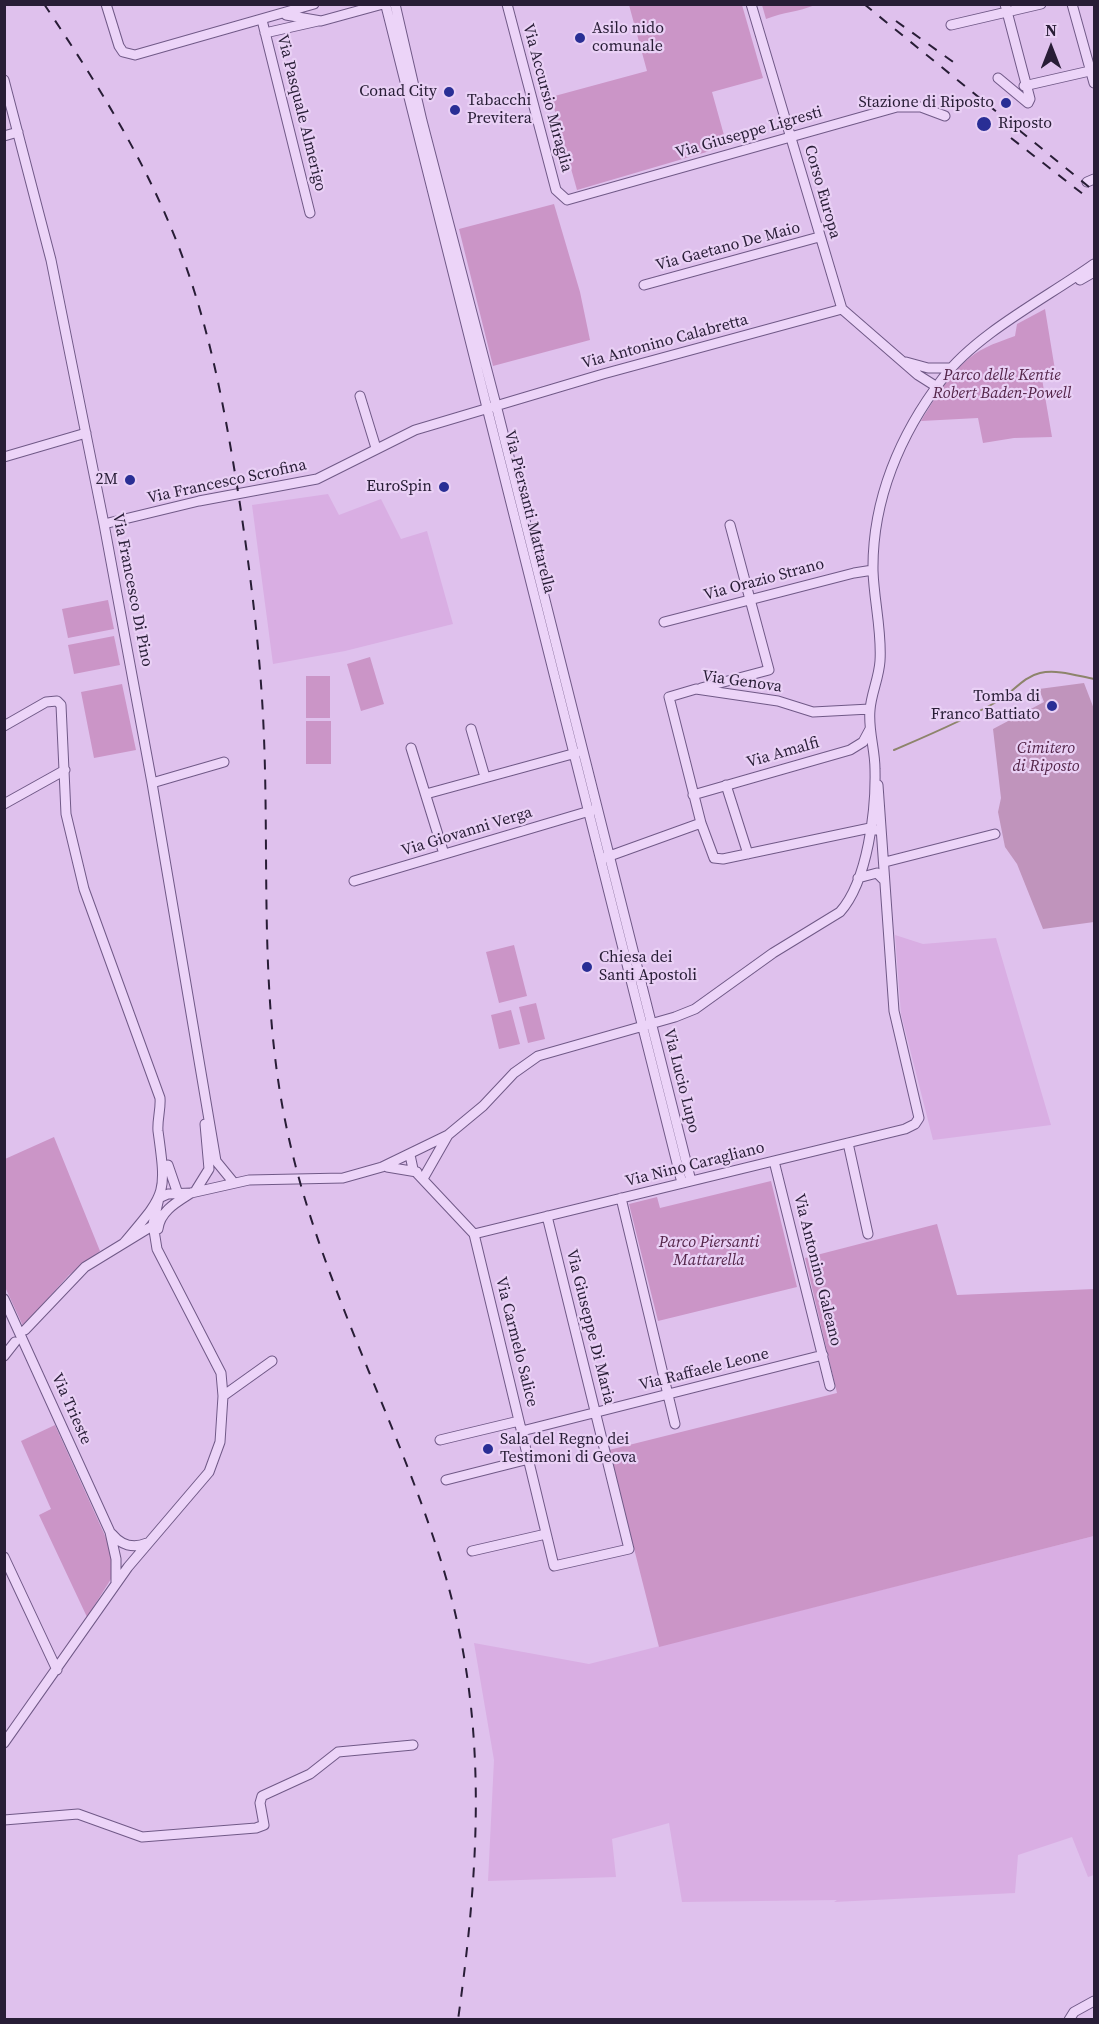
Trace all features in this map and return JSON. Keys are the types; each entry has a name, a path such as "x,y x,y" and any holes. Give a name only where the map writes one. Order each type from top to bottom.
{"street":[{"path":"105,4 119,46 123,52 135,55 314,4"},
{"name":"Via Accursio Miraglia","path":"507,4 556,190 562,198"},
{"name":"Corso Europa","path":"751,4 842,309"},
{"path":"951,25 1006,8 1041,4"},
{"path":"1072,4 1095,83"},
{"path":"266,33 388,5"},
{"name":"Via Piersanti Mattarella","path":"388,5 586,768 592,810"},
{"path":"998,78 1028,103 1030,99 1028,85 1006,8"},
{"path":"280,15 321,21"},
{"name":"Via Pasquale Almerigo","path":"262,20 310,213"},
{"path":"1012,89 1093,70"},
{"name":"Via Francesco Di Pino","path":"4,80 51,260 104,524 152,783 217,1186"},
{"name":"Via Giuseppe Ligresti","path":"562,198 574,199 791,135 897,107 921,107 945,116"},
{"path":"4,136 18,132"},
{"name":"Via Gaetano De Maio","path":"644,285 819,237"},
{"path":"884,880 885,862 870,709 880,660 873,570 875,530 886,481 913,424 951,368 997,329 1052,295 1095,264"},
{"path":"1052,295 1095,273"},
{"path":"842,309 918,375 937,387"},
{"name":"Via Antonino Calabretta","path":"492,407 842,309"},
{"path":"904,362 928,368 951,368"},
{"path":"360,396 376,448"},
{"name":"Via Piersanti Mattarella","path":"492,407 573,752 592,810 646,1024"},
{"name":"Via Francesco Scrofina","path":"104,524 199,501 317,479 415,430 492,407"},
{"path":"4,457 86,433"},
{"path":"696,690 769,670 730,525"},
{"name":"Via Orazio Strano","path":"664,622 873,570"},
{"name":"Via Genova","path":"748,854 714,858 693,795 669,697 696,690 778,701 813,712 870,709"},
{"path":"4,726 51,701 61,705 66,814 84,889 160,1098 158,1128 164,1182 159,1198 156,1223 156,1249"},
{"name":"Via Amalfi","path":"693,795 850,750 863,742 870,727"},
{"path":"471,729 485,777"},
{"path":"411,748 444,854"},
{"path":"426,794 573,752 580,755 586,768"},
{"path":"152,783 224,762"},
{"path":"25,1330 85,1267 156,1223 177,1198 234,1183 343,1178 382,1167 448,1135 483,1106 514,1073 538,1056 695,1009 773,953 831,919 847,905 858,878 870,828 875,767"},
{"path":"4,804 65,770"},
{"path":"726,785 748,854 870,828 882,831"},
{"name":"Via Giovanni Verga","path":"354,881 592,810"},
{"path":"604,858 701,823"},
{"path":"885,862 995,834"},
{"path":"858,878 877,873 884,880"},
{"name":"Via Nino Caragliano","path":"474,1234 911,1128 919,1118 894,1011 884,880"},
{"name":"Via Lucio Lupo","path":"646,1024 686,1182"},
{"path":"422,1174 448,1135"},
{"path":"848,1143 868,1234"},
{"path":"161,1146 177,1198"},
{"path":"412,1154 411,1164 422,1174"},
{"path":"412,1154 426,1159 422,1174"},
{"name":"Via Antonino Galeano","path":"774,1161 830,1386"},
{"path":"193,1192 214,1167 234,1183"},
{"path":"382,1167 405,1168 422,1174"},
{"name":"Via Carmelo Salice","path":"422,1174 474,1234 554,1566"},
{"path":"124,1243 159,1198 168,1194 177,1198"},
{"path":"621,1198 675,1424"},
{"name":"Via Giuseppe Di Maria","path":"547,1216 629,1549 554,1566"},
{"path":"156,1223 162,1261"},
{"path":"4,1743 131,1563 215,1461 220,1442 223,1396 218,1363 156,1249 144,1235 133,1238"},
{"name":"Via Trieste","path":"4,1299 118,1546 117,1576 114,1588"},
{"path":"4,1356 15,1342"},
{"name":"Via Raffaele Leone","path":"440,1440 596,1412 823,1355"},
{"path":"223,1396 272,1361"},
{"path":"446,1480 529,1459"},
{"path":"472,1551 546,1534"},
{"path":"131,1563 122,1563 118,1546 148,1543"},
{"path":"4,1557 57,1670"},
{"path":"4,1820 78,1814 142,1837 256,1828 264,1825 260,1803 262,1796 310,1774 332,1755 413,1745"},
{"path":"1069,2019 1074,2012 1095,2001"}],"shaded area":[{"path":"328,494 339,515 381,499 401,539 427,531 453,624 345,651 273,664 252,505"},
{"path":"895,935 923,944 996,938 1051,1125 933,1140 901,1014"},
{"path":"1094,1536 1094,1875 1088,1877 1072,1837 1018,1855 1015,1893 834,1902 837,1900 682,1902 669,1823 612,1839 616,1877 488,1881 494,1760 474,1643 589,1664"}],"green space":[{"path":"762,4 815,5 766,19"},
{"path":"629,5 742,5 763,78 712,92 727,146 577,190 551,97 647,71"},
{"path":"554,204 580,292 590,340 493,366 459,229"},
{"name":"Parco delle Kentie Robert Baden-Powell","path":"1045,309 1056,376 1042,379 1052,437 1014,438 983,443 978,418 921,421 956,370 988,346 1015,336 1017,324"},
{"path":"108,600 114,629 68,638 62,609"},
{"path":"114,636 120,665 74,674 68,645"},
{"path":"370,657 384,704 361,711 347,664"},
{"path":"306,676 330,676 330,718 306,718"},
{"name":"Cimitero di Riposto","path":"1084,683 1094,709 1094,922 1043,929 1017,864 1005,847 998,812 1001,798 993,729 1044,702 1039,689"},
{"path":"122,684 136,750 94,758 81,692"},
{"path":"306,721 331,721 331,764 306,764"},
{"path":"514,945 527,996 499,1003 486,952"},
{"path":"536,1003 545,1039 528,1043 519,1007"},
{"path":"511,1010 520,1044 499,1049 491,1015"},
{"path":"54,1137 100,1251 69,1275 23,1326 5,1287 5,1159"},
{"name":"Parco Piersanti Mattarella","path":"771,1181 797,1287 658,1321 629,1204 657,1197 660,1208"},
{"path":"937,1224 957,1295 1094,1289 1094,1536 659,1647 609,1450 837,1393 805,1258"},
{"path":"55,1425 111,1549 111,1579 87,1617 39,1515 51,1509 21,1441"}],"waterway":[{"path":"894,750 985,708 1034,675 1053,672 1094,679"}],"railway":[{"path":"44,4 112,110 156,194 194,290 213,358 233,463 258,647 264,738 268,974 276,1068 284,1115 297,1173 334,1285 401,1450 441,1561 456,1618 467,1675 476,1789 475,1846 466,1961 458,2020"},
{"path":"864,4 1094,191"},
{"path":"896,21 956,64"},
{"path":"1011,138 1088,198"}],"place":[{"name":"Asilo nido comunale","path":"580,38"},
{"name":"Conad City","path":"449,92"},
{"name":"Stazione di Riposto","path":"1006,103"},
{"name":"Tabacchi Previtera","path":"455,110"},
{"name":"Riposto","path":"984,124"},
{"name":"2M","path":"130,480"},
{"name":"EuroSpin","path":"444,487"},
{"name":"Tomba di Franco Battiato","path":"1052,706"},
{"name":"Chiesa dei Santi Apostoli","path":"587,967"},
{"name":"Sala del Regno dei Testimoni di Geova","path":"488,1449"}]}
